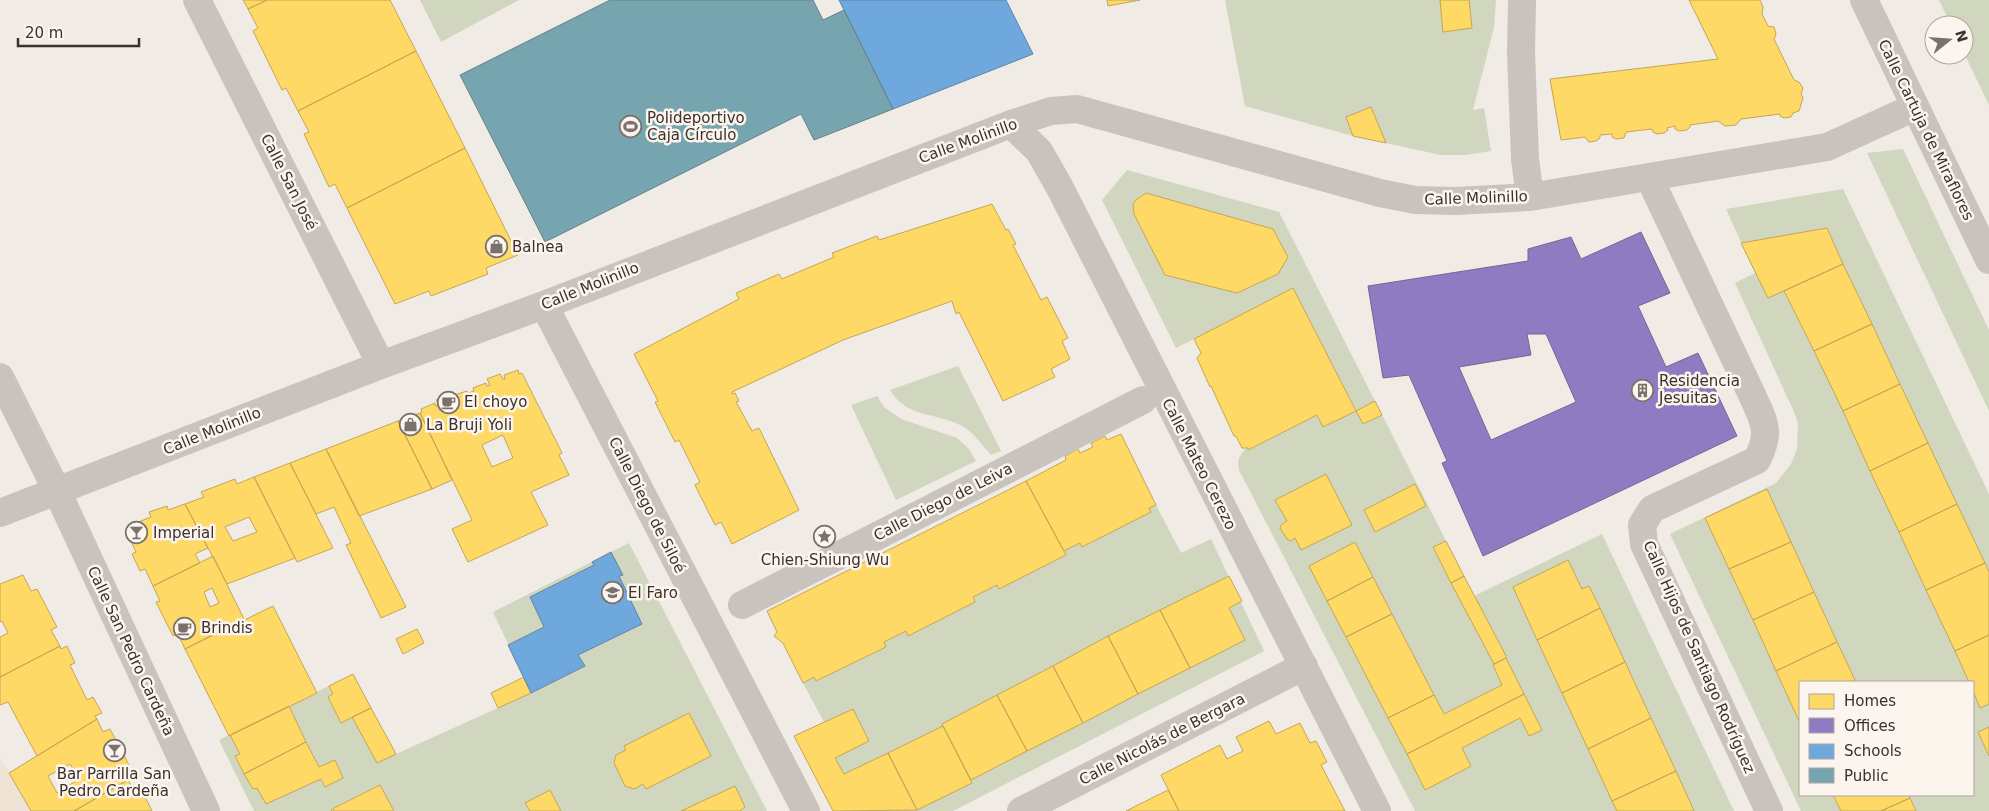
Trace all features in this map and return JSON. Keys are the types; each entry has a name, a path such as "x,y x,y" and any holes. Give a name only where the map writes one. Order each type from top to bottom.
{"street":[{"name":"Calle San José","path":"197,0 381,365"},
{"path":"1522,0 1521,53 1525,159 1530,197"},
{"name":"Calle Cartuja de Miraflores","path":"1864,0 1989,260"},
{"name":"Calle Molinillo","path":"0,513 1011,124 1052,112 1077,110 1380,193 1415,200 1456,201 1530,197 1827,146 1914,107"},
{"name":"Calle Mateo Cerezo","path":"1011,124 1039,151 1060,188 1377,811"},
{"name":"Calle Hijos de Santiago Rodríguez","path":"1649,177 1765,424 1766,443 1758,460 1652,509 1642,525 1644,544 1769,811"},
{"name":"Calle Diego de Siloé","path":"544,304 806,811"},
{"name":"Calle San Pedro Cardeña","path":"0,377 57,491 206,811"},
{"name":"Calle Diego de Leiva","path":"742,605 1143,400"},
{"name":"Calle Nicolás de Bergara","path":"1021,811 1304,666"}],"green space":[{"path":"420,0 519,0 441,42"},
{"path":"1225,0 1496,0 1494,27 1473,110 1484,108 1491,151 1466,155 1441,155 1386,143 1371,107 1346,117 1353,136 1245,106"},
{"path":"1939,0 1989,0 1989,105 1970,65 1974,65 1974,15 1946,15"},
{"path":"1903,149 1989,330 1989,411 1867,153"},
{"path":"1127,170 1279,212 1474,596 1602,534 1734,811 1415,811 1238,467 1239,458 1246,448 1249,450 1317,415 1324,427 1356,410 1293,289 1176,348 1102,200"},
{"path":"1843,189 1989,494 1989,811 1801,811 1670,534 1776,483 1791,464 1797,449 1798,424 1795,414 1735,283 1755,273 1726,209"},
{"path":"958,366 1001,451 991,455 977,438 965,428 950,421 913,410 897,399 890,390"},
{"path":"877,396 884,407 901,419 957,438 968,448 976,461 896,500 851,405"},
{"path":"1156,505 1181,553 1211,539 1264,651 953,811 833,811 794,736 824,722 803,683 814,677 817,681 886,647 884,642 906,631 908,636 975,602 973,597 997,585 999,589 1066,555 1064,551 1080,543 1083,547 1150,512 1149,508"},
{"path":"629,543 767,811 254,811 219,740 353,674 396,754 531,693 493,612"}],"shaded area":[{"path":"0,757 9,773 31,811 0,811"}],"building: Homes":[{"path":"243,0 267,0 248,9"},
{"path":"267,0 390,0 416,51 298,111 286,88 282,90 253,31 258,28 248,9"},
{"path":"1107,0 1140,0 1108,6"},
{"path":"1440,0 1469,0 1472,28 1443,32"},
{"path":"1689,0 1760,0 1763,7 1762,14 1768,26 1774,27 1776,34 1774,39 1794,80 1799,82 1803,88 1801,94 1803,98 1799,111 1793,113 1791,117 1784,118 1780,114 1741,119 1736,125 1725,126 1718,121 1690,125 1687,130 1679,131 1675,129 1675,126 1667,128 1668,130 1664,133 1657,134 1652,129 1626,132 1624,138 1616,139 1612,137 1612,134 1600,135 1600,138 1596,141 1589,142 1585,137 1561,140 1550,79 1718,59"},
{"path":"416,51 465,148 347,208 335,184 329,187 304,134 309,132 298,111"},
{"path":"1371,107 1386,143 1353,136 1346,117"},
{"path":"465,148 518,255 486,268 488,274 431,296 429,291 395,304 347,208"},
{"path":"1146,193 1273,229 1288,257 1278,274 1237,293 1165,275 1134,214 1133,204"},
{"path":"992,204 1016,244 1013,245 1041,300 1047,297 1068,338 1062,341 1070,359 1051,369 1055,377 1003,401 959,312 956,314 952,301 843,340 732,392 732,394 735,393 739,401 736,402 752,431 759,428 799,510 732,544 721,522 715,525 695,485 700,482 679,440 675,442 655,402 658,401 634,354 739,299 736,293 779,274 782,279 834,257 832,253 877,236 879,240"},
{"path":"1827,228 1843,264 1768,298 1741,243"},
{"path":"1843,264 1872,324 1814,351 1784,291"},
{"path":"1293,288 1356,411 1323,427 1317,415 1248,450 1248,448 1242,448 1236,436 1234,436 1210,387 1197,358 1201,353 1194,339"},
{"path":"1872,324 1900,384 1843,411 1814,351"},
{"path":"518,370 519,374 522,373 562,453 559,455 569,475 531,492 548,525 468,562 452,529 472,520 420,413 422,412 421,409 435,403 435,406 439,405 436,400 450,394 452,400 456,399 454,395 474,391 473,388 486,383 487,386 490,385 487,379 500,374 505,379 504,375","holes":["503,435 513,458 492,467 482,445"]},
{"path":"1900,384 1928,443 1870,471 1843,411"},
{"path":"1375,401 1382,415 1363,424 1356,411"},
{"path":"420,413 452,480 432,489 398,421"},
{"path":"398,421 432,489 359,516 326,449"},
{"path":"1121,434 1156,505 1149,508 1151,512 1082,547 1080,543 1064,551 1026,481 1066,460 1065,456 1078,449 1080,453 1093,447 1091,443 1105,436 1107,440"},
{"path":"1928,443 1957,504 1899,532 1870,471"},
{"path":"326,449 406,607 381,618 346,545 351,543 334,507 316,514 290,463"},
{"path":"290,463 333,548 297,562 254,477"},
{"path":"1326,474 1352,525 1301,550 1295,538 1291,541 1287,539 1280,528 1287,521 1275,500"},
{"path":"254,477 295,558 227,584 185,504 204,497 201,492 235,479 237,484","holes":["249,517 257,532 233,541 225,527"]},
{"path":"1026,481 1066,555 999,589 997,585 973,597 975,602 908,636 906,631 884,642 886,647 816,681 814,677 803,683 783,643 774,636 777,632 767,611"},
{"path":"1415,484 1426,506 1375,532 1364,510"},
{"path":"1767,489 1791,542 1729,569 1705,518"},
{"path":"185,504 208,548 195,554 200,563 153,586 145,569 140,571 132,554 136,552 129,537 129,527 151,517 149,512 167,506 168,510"},
{"path":"1957,504 1985,563 1926,590 1899,532"},
{"path":"1446,541 1464,576 1451,583 1433,547"},
{"path":"1355,542 1373,577 1327,601 1309,566"},
{"path":"1791,542 1814,592 1753,620 1729,569"},
{"path":"213,556 244,619 185,649 178,634 173,636 156,602 160,601 153,586","holes":["212,588 219,603 210,607 204,592"]},
{"path":"1568,560 1582,589 1589,586 1600,608 1537,640 1513,587"},
{"path":"1985,563 1989,572 1989,635 1955,651 1926,590"},
{"path":"23,575 31,591 37,589 57,627 51,630 60,646 0,677 0,637 8,633 2,621 0,622 0,584"},
{"path":"1229,576 1242,601 1229,608 1245,640 1190,668 1160,610"},
{"path":"1464,576 1506,656 1506,658 1494,664 1451,583"},
{"path":"1373,577 1392,614 1346,637 1327,601"},
{"path":"1814,592 1837,642 1776,671 1753,620"},
{"path":"273,606 317,693 229,736 185,649"},
{"path":"1600,608 1625,662 1562,693 1537,640"},
{"path":"1160,610 1190,668 1138,694 1108,636"},
{"path":"1392,614 1434,695 1388,718 1346,637"},
{"path":"417,629 424,643 403,654 396,639"},
{"path":"1989,635 1989,704 1980,708 1974,693 1974,681 1969,681 1955,651"},
{"path":"1108,636 1138,694 1083,723 1053,666"},
{"path":"1837,642 1856,681 1799,681 1799,721 1776,671"},
{"path":"60,646 61,649 67,646 75,663 70,665 87,700 93,697 102,713 95,716 97,719 37,756 8,702 0,705 0,677"},
{"path":"1506,658 1524,694 1407,754 1388,718 1434,695 1444,714 1502,685 1493,665"},
{"path":"1625,662 1651,718 1588,749 1562,693"},
{"path":"1053,666 1083,723 1027,751 997,695"},
{"path":"353,674 371,708 341,723 328,697 333,694 329,686"},
{"path":"524,677 531,693 498,708 491,693"},
{"path":"1524,694 1542,730 1529,736 1520,718 1462,748 1471,766 1425,790 1407,754"},
{"path":"997,695 1027,751 971,780 942,724"},
{"path":"289,706 306,742 244,774 235,756 240,754 230,735"},
{"path":"371,708 396,754 377,763 352,717"},
{"path":"853,709 869,741 835,758 844,774 888,753 917,810 833,811 794,736"},
{"path":"689,713 711,756 646,789 643,784 634,789 625,786 614,763 616,755 626,750 624,746"},
{"path":"1651,718 1676,771 1612,801 1588,749"},
{"path":"97,719 103,732 110,729 129,765 123,769 128,780 74,811 31,811 9,773","holes":["70,764 79,779 57,793 48,776"]},
{"path":"1269,721 1276,734 1300,723 1310,743 1316,741 1327,762 1321,765 1345,811 1179,811 1161,775 1220,745 1227,759 1243,751 1236,737"},
{"path":"943,726 972,783 917,810 888,753"},
{"path":"1989,727 1989,756 1978,732"},
{"path":"306,742 319,767 335,760 343,778 325,787 321,779 266,804 257,788 253,789 244,774"},
{"path":"1676,771 1694,811 1617,811 1612,801"},
{"path":"128,780 136,794 142,791 152,811 74,811"},
{"path":"380,785 394,811 331,811 334,808"},
{"path":"735,786 745,807 740,811 681,811"},
{"path":"550,790 561,811 530,811 525,803"},
{"path":"1168,790 1179,811 1126,811"},
{"path":"1834,796 1909,796 1910,798 1881,811 1841,811"},
{"path":"1910,798 1916,811 1881,811"}],"building: Offices":[{"name":"Residencia Jesuitas","path":"1641,232 1670,293 1638,306 1666,367 1698,353 1737,436 1483,556 1442,463 1447,461 1409,375 1383,378 1368,286 1528,261 1528,249 1571,237 1581,259","holes":["1527,334 1546,334 1576,402 1491,440 1459,367 1531,355"]}],"building: Schools":[{"path":"839,0 1006,0 1033,54 893,109"},
{"path":"611,552 623,575 619,576 642,624 578,655 585,666 531,693 508,645 544,627 530,597 594,565 592,562"}],"building: Public":[{"name":"Polideportivo Caja Círculo","path":"610,0 813,0 823,20 844,10 893,109 814,140 801,114 545,242 460,75"}],"place":[{"name":"Polideportivo Caja Círculo","path":"631,127"},
{"name":"Balnea","path":"496,247"},
{"name":"Residencia Jesuitas","path":"1643,390"},
{"name":"El choyo","path":"448,402"},
{"name":"La Bruji Yoli","path":"410,425"},
{"name":"Imperial","path":"137,533"},
{"name":"Chien-Shiung Wu","path":"825,537"},
{"name":"El Faro","path":"612,593"},
{"name":"Brindis","path":"185,628"},
{"name":"Bar Parrilla San Pedro Cardeña","path":"114,751"}]}
